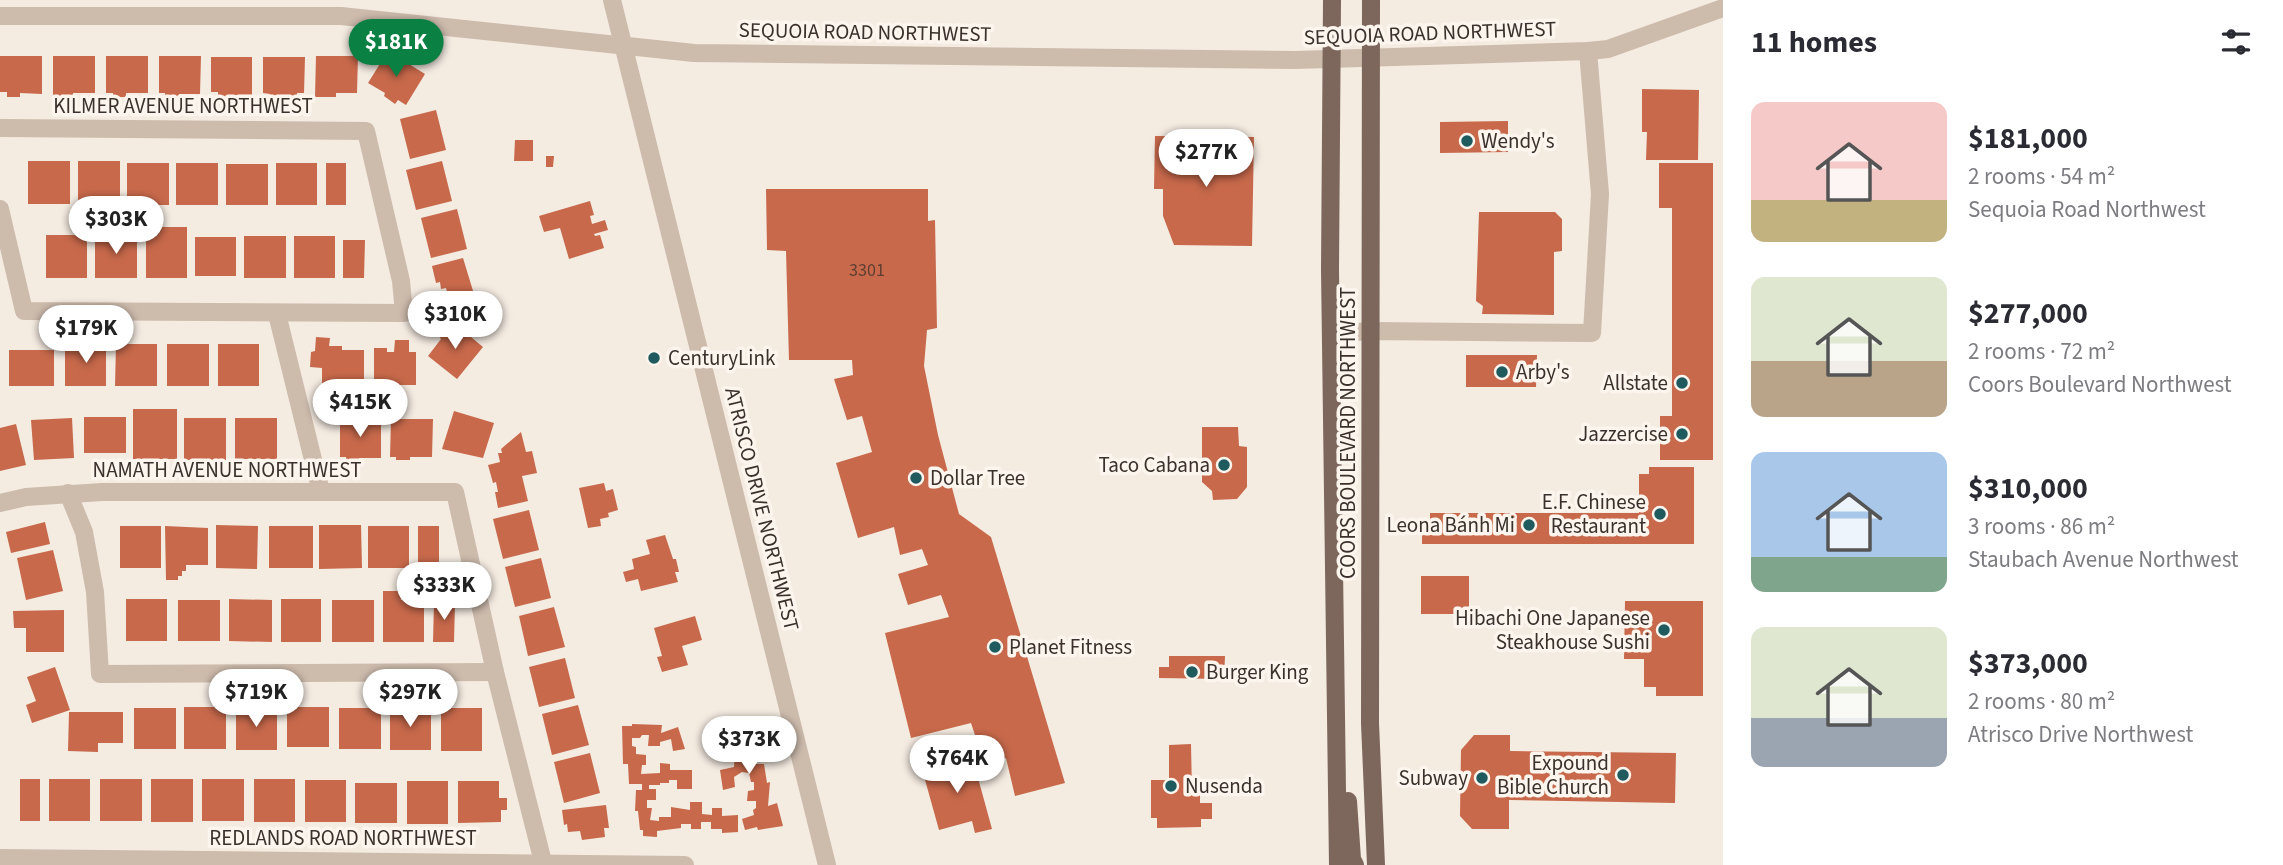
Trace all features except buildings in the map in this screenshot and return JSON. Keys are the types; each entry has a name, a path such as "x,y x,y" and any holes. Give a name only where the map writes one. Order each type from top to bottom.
{"main road":[{"name":"COORS BOULEVARD NORTHWEST","path":"1332,0 1331,334 1338,865"},
{"name":"COORS BOULEVARD NORTHWEST","path":"1371,0 1370,723 1376,865"},
{"path":"1336,733 1347,770 1352,859 1355,865"}],"street":[{"name":"ATRISCO DRIVE NORTHWEST","path":"612,0 827,865"},
{"name":"SEQUOIA ROAD NORTHWEST","path":"0,16 341,16 694,52 1333,60 1608,49 1723,8"},
{"path":"1331,334 1370,331 1592,333 1600,194 1588,51"},
{"name":"KILMER AVENUE NORTHWEST","path":"0,128 366,131 401,281 404,313 277,314"},
{"path":"0,209 24,311 277,314 321,492"},
{"name":"NAMATH AVENUE NORTHWEST","path":"0,503 26,497 68,493 455,492 495,672"},
{"path":"68,493 84,532 96,592 100,674 495,672 543,862"},
{"name":"REDLANDS ROAD NORTHWEST","path":"0,858 685,865"}],"place":[{"name":"Wendy's","path":"1467,141"},
{"name":"CenturyLink","path":"654,358"},
{"name":"Arby's","path":"1502,372"},
{"name":"Allstate","path":"1682,383"},
{"name":"Jazzercise","path":"1682,434"},
{"name":"Taco Cabana","path":"1224,465"},
{"name":"Dollar Tree","path":"916,478"},
{"name":"E.F. Chinese Restaurant","path":"1660,514"},
{"name":"Leona Bánh Mi","path":"1529,525"},
{"name":"Hibachi One Japanese Steakhouse Sushi","path":"1664,630"},
{"name":"Planet Fitness","path":"995,647"},
{"name":"Burger King","path":"1192,672"},
{"name":"Expound Bible Church","path":"1623,775"},
{"name":"Subway","path":"1482,778"},
{"name":"Nusenda","path":"1171,786"}]}
